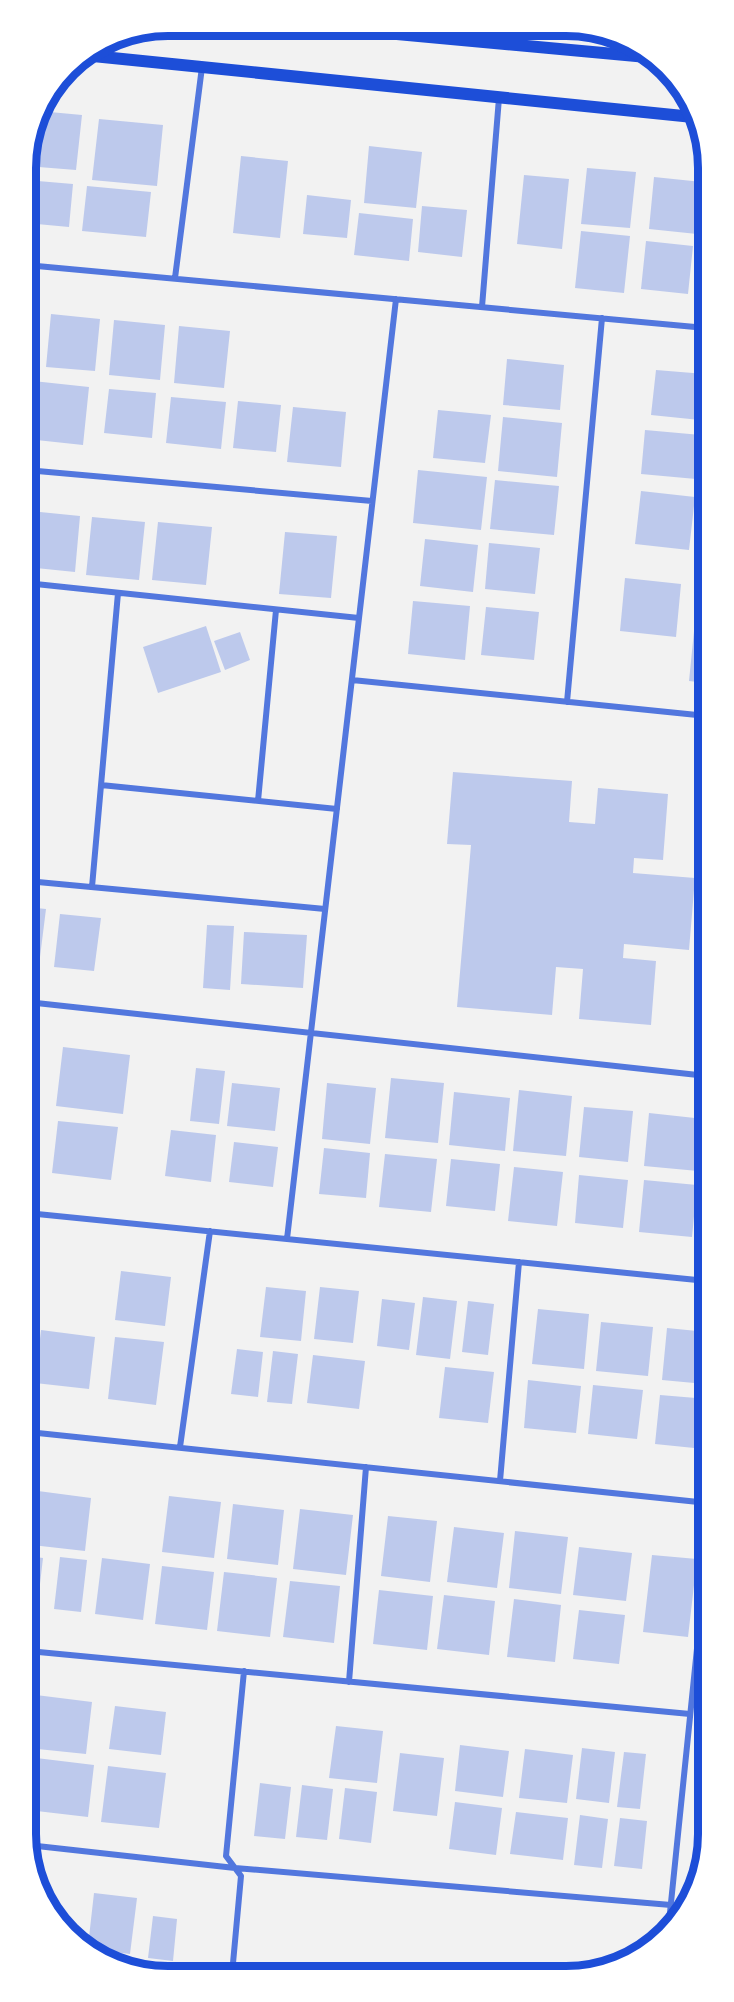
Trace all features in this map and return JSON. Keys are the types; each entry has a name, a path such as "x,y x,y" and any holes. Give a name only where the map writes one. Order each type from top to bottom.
{"main road":[{"path":"419,36 635,56"},
{"path":"97,57 687,116"}],"street":[{"path":"175,278 202,68"},
{"path":"482,307 499,98"},
{"path":"36,266 698,327"},
{"path":"287,1239 396,299"},
{"path":"567,702 602,318"},
{"path":"36,471 372,501"},
{"path":"36,584 359,618"},
{"path":"92,887 118,593"},
{"path":"258,801 276,610"},
{"path":"352,680 698,715"},
{"path":"101,785 337,809"},
{"path":"36,882 325,909"},
{"path":"36,1003 698,1075"},
{"path":"36,1214 698,1280"},
{"path":"180,1448 210,1231"},
{"path":"500,1481 519,1262"},
{"path":"36,1433 698,1502"},
{"path":"349,1682 366,1467"},
{"path":"670,1915 698,1637"},
{"path":"36,1652 690,1714"},
{"path":"233,1966 241,1876 226,1856 244,1671"},
{"path":"37,1846 235,1868 671,1905"}],"building":[{"path":"49,112 82,115 76,170 36,167 41,134"},
{"path":"99,119 163,125 157,186 92,180"},
{"path":"369,146 422,152 416,208 364,203"},
{"path":"241,156 288,161 280,238 233,233"},
{"path":"587,168 636,172 630,228 581,224"},
{"path":"524,175 569,179 562,249 517,244"},
{"path":"654,177 698,182 697,234 649,229"},
{"path":"36,181 73,184 69,227 36,224"},
{"path":"87,186 151,192 146,237 82,231"},
{"path":"307,195 351,200 347,238 303,234"},
{"path":"422,206 467,210 462,257 418,252"},
{"path":"359,213 413,219 409,261 354,255"},
{"path":"581,231 630,236 624,293 575,288"},
{"path":"646,241 693,246 688,294 641,289"},
{"path":"51,314 100,319 95,371 46,367"},
{"path":"114,320 165,325 160,380 109,375"},
{"path":"179,326 230,331 224,388 174,383"},
{"path":"507,359 564,365 560,410 503,405"},
{"path":"656,370 698,373 698,420 651,415"},
{"path":"36,381 89,387 83,445 36,440"},
{"path":"109,389 156,393 152,438 104,433"},
{"path":"171,397 226,402 221,449 166,443"},
{"path":"238,401 281,405 276,452 233,448"},
{"path":"293,407 346,412 341,467 287,462"},
{"path":"438,410 491,415 485,463 433,458"},
{"path":"503,417 562,423 557,477 498,471"},
{"path":"645,430 698,435 696,479 641,474"},
{"path":"418,470 487,477 481,530 413,523"},
{"path":"495,480 559,486 554,535 490,529"},
{"path":"641,491 695,497 689,550 635,544"},
{"path":"36,512 80,516 75,572 36,568"},
{"path":"92,517 145,522 139,580 86,575"},
{"path":"158,522 212,527 206,585 152,580"},
{"path":"285,532 337,536 331,598 279,594"},
{"path":"425,539 478,545 473,592 420,586"},
{"path":"489,543 540,548 535,594 485,589"},
{"path":"625,578 681,584 676,637 620,631"},
{"path":"698,590 698,613 696,613"},
{"path":"413,601 470,606 465,660 408,654"},
{"path":"486,607 539,612 534,660 481,655"},
{"path":"206,626 221,672 158,693 143,647"},
{"path":"694,631 698,631 698,682 689,681"},
{"path":"240,632 250,660 225,670 214,641"},
{"path":"453,772 572,781 569,822 595,824 598,788 668,794 663,860 634,858 633,873 695,878 689,950 624,944 623,958 656,961 651,1025 579,1019 583,969 556,967 552,1015 457,1007 471,845 447,844"},
{"path":"36,908 46,909 39,965 36,965"},
{"path":"60,914 101,918 94,971 54,967"},
{"path":"207,925 234,926 230,990 203,988"},
{"path":"244,932 307,935 303,988 241,984"},
{"path":"63,1047 130,1055 123,1114 56,1106"},
{"path":"196,1068 225,1071 219,1124 190,1121"},
{"path":"391,1078 444,1083 438,1143 385,1138"},
{"path":"232,1083 280,1088 275,1131 227,1126"},
{"path":"327,1083 376,1088 370,1144 322,1139"},
{"path":"519,1090 572,1096 566,1156 513,1151"},
{"path":"454,1092 510,1098 505,1151 449,1145"},
{"path":"584,1107 633,1111 628,1162 579,1157"},
{"path":"649,1113 698,1118 698,1171 644,1166"},
{"path":"58,1121 118,1127 111,1180 52,1173"},
{"path":"171,1130 216,1135 211,1182 165,1176"},
{"path":"234,1142 278,1147 273,1187 229,1182"},
{"path":"324,1148 370,1153 366,1198 319,1194"},
{"path":"385,1154 437,1159 431,1212 379,1207"},
{"path":"451,1159 500,1164 495,1211 446,1206"},
{"path":"514,1167 563,1172 557,1226 508,1221"},
{"path":"579,1175 628,1180 623,1228 575,1223"},
{"path":"644,1180 697,1185 692,1237 639,1232"},
{"path":"121,1271 171,1277 165,1326 115,1320"},
{"path":"266,1287 306,1291 301,1341 260,1337"},
{"path":"320,1287 359,1291 353,1343 314,1339"},
{"path":"423,1297 457,1301 450,1359 416,1355"},
{"path":"382,1299 415,1303 409,1350 377,1346"},
{"path":"468,1301 494,1304 488,1355 462,1352"},
{"path":"538,1309 589,1314 584,1369 532,1364"},
{"path":"601,1322 653,1327 648,1376 596,1371"},
{"path":"667,1328 698,1331 698,1383 662,1380"},
{"path":"41,1330 95,1337 89,1389 36,1383"},
{"path":"115,1337 164,1342 156,1405 108,1399"},
{"path":"237,1349 263,1352 258,1397 231,1394"},
{"path":"273,1351 298,1354 292,1404 267,1402"},
{"path":"313,1355 365,1361 359,1409 307,1403"},
{"path":"445,1367 494,1372 488,1423 439,1418"},
{"path":"528,1380 581,1386 576,1433 524,1428"},
{"path":"593,1385 643,1390 637,1439 588,1434"},
{"path":"660,1395 698,1398 698,1448 655,1444"},
{"path":"38,1491 91,1498 85,1551 36,1545"},
{"path":"169,1496 221,1502 214,1558 162,1552"},
{"path":"233,1504 284,1510 278,1565 227,1559"},
{"path":"300,1509 353,1515 346,1575 293,1569"},
{"path":"388,1516 437,1521 430,1582 381,1576"},
{"path":"454,1527 504,1533 497,1588 447,1582"},
{"path":"515,1531 568,1537 561,1594 509,1588"},
{"path":"579,1547 632,1553 626,1601 573,1595"},
{"path":"652,1555 697,1559 688,1637 643,1632"},
{"path":"36,1557 43,1558 36,1610"},
{"path":"60,1557 87,1560 81,1612 54,1609"},
{"path":"102,1558 150,1564 143,1620 95,1614"},
{"path":"162,1566 214,1572 207,1630 155,1624"},
{"path":"224,1572 277,1578 270,1637 217,1631"},
{"path":"290,1581 340,1586 334,1643 283,1637"},
{"path":"379,1590 433,1596 427,1650 373,1644"},
{"path":"444,1595 495,1601 489,1655 437,1649"},
{"path":"514,1599 561,1605 555,1662 507,1657"},
{"path":"579,1610 625,1615 619,1664 573,1659"},
{"path":"36,1695 92,1702 86,1754 36,1749"},
{"path":"115,1706 166,1712 161,1755 109,1749"},
{"path":"336,1726 383,1731 377,1783 329,1778"},
{"path":"460,1745 509,1751 503,1797 455,1791"},
{"path":"582,1748 615,1752 609,1803 576,1799"},
{"path":"525,1749 573,1755 567,1803 519,1798"},
{"path":"624,1752 646,1754 640,1809 617,1807"},
{"path":"400,1753 444,1758 437,1816 393,1811"},
{"path":"36,1758 94,1765 88,1817 36,1811"},
{"path":"108,1766 166,1773 159,1828 101,1822"},
{"path":"260,1783 291,1787 285,1839 254,1836"},
{"path":"302,1785 333,1789 327,1840 296,1837"},
{"path":"345,1788 377,1792 371,1843 339,1839"},
{"path":"455,1802 502,1808 496,1855 449,1849"},
{"path":"516,1812 568,1818 563,1860 510,1854"},
{"path":"580,1815 608,1819 602,1868 574,1865"},
{"path":"620,1818 647,1821 642,1869 614,1866"},
{"path":"94,1893 137,1898 130,1954 109,1951 89,1939"},
{"path":"153,1916 177,1919 173,1961 148,1958"}]}
